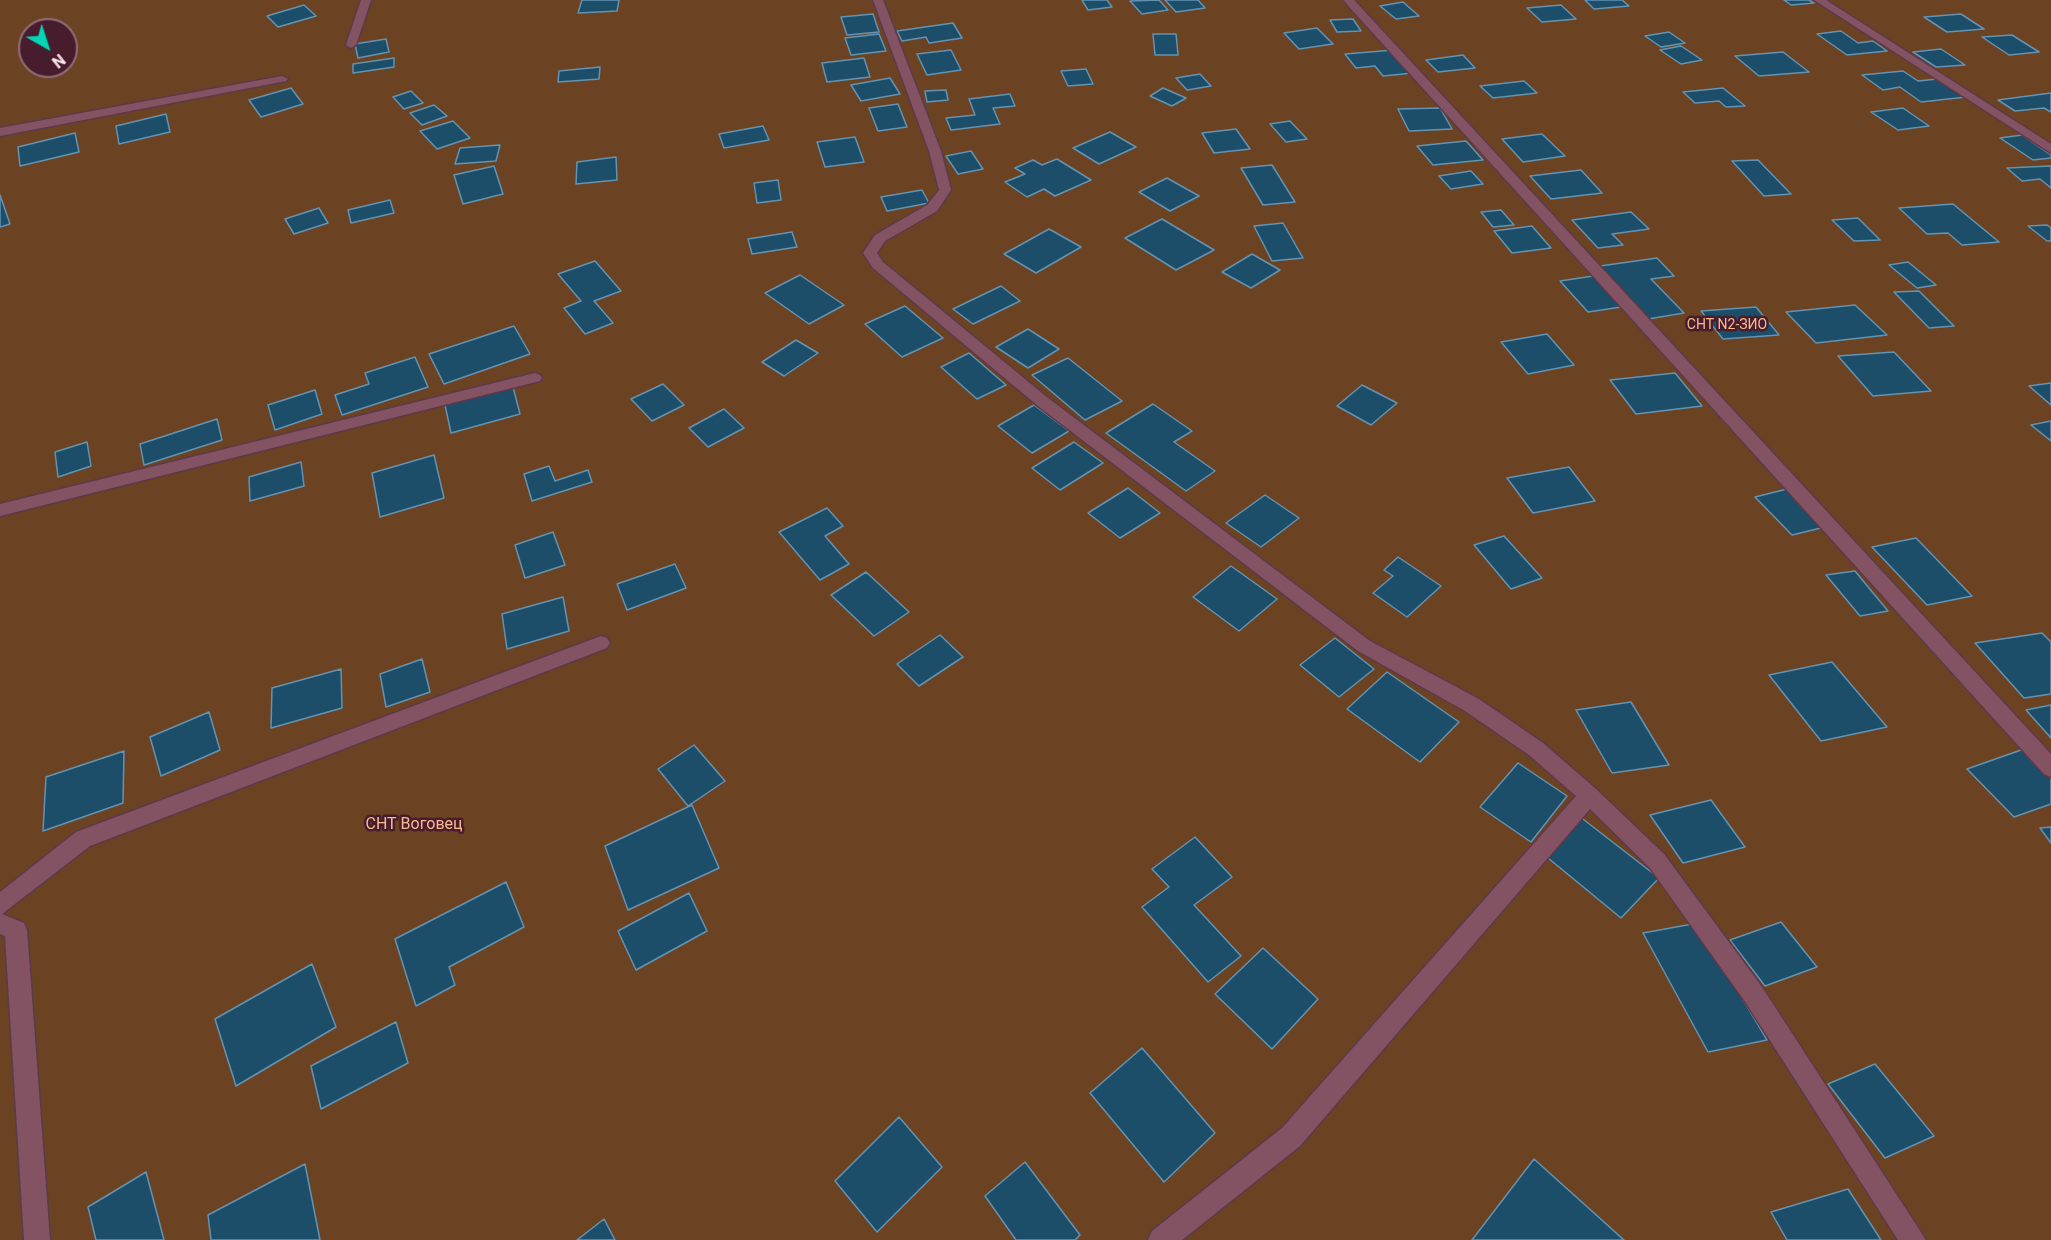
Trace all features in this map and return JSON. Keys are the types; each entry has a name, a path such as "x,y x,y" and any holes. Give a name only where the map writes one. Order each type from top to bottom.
{"street":[{"path":"351,45 366,0"},
{"path":"878,0 935,151 945,190 932,208 880,238 870,253 878,265 1044,402 1364,646 1472,705 1536,749 1589,795 1664,870 1754,995 1913,1240"},
{"path":"1348,0 2051,768"},
{"path":"1819,0 2051,149"},
{"path":"0,132 282,79"},
{"path":"0,510 535,378"},
{"path":"0,905 83,839 601,643"},
{"path":"1161,1240 1291,1137 1589,795"},
{"path":"0,924 16,930 37,1240"}],"green space":[{"path":"0,0 2051,0 2051,1240 0,1240"}],"building":[{"path":"582,0 619,0 617,11 578,13"},
{"path":"1082,0 1107,0 1112,7 1088,10"},
{"path":"1159,0 1168,10 1142,14 1130,1"},
{"path":"1165,0 1198,0 1205,8 1176,12"},
{"path":"1585,0 1622,0 1629,6 1594,9"},
{"path":"1784,0 1809,0 1814,3 1791,5"},
{"path":"1403,2 1419,16 1396,19 1380,6"},
{"path":"304,5 316,16 278,27 267,16"},
{"path":"1561,5 1576,19 1542,22 1527,8"},
{"path":"873,14 879,32 847,35 841,17"},
{"path":"1961,14 1984,29 1947,32 1924,17"},
{"path":"1353,19 1361,31 1337,32 1330,20"},
{"path":"953,23 962,38 929,43 926,37 902,41 897,31"},
{"path":"1317,28 1333,44 1299,49 1284,33"},
{"path":"1841,31 1858,43 1873,41 1887,51 1847,55 1817,34"},
{"path":"1669,32 1685,43 1661,47 1645,36"},
{"path":"879,34 886,51 851,55 845,38"},
{"path":"1153,34 1176,34 1178,55 1155,55"},
{"path":"2012,35 2039,52 2009,55 1982,37"},
{"path":"386,39 389,52 358,58 355,44"},
{"path":"1681,46 1702,60 1681,64 1660,50"},
{"path":"1941,49 1965,65 1936,67 1913,52"},
{"path":"951,50 961,70 927,75 917,54"},
{"path":"1394,50 1413,73 1383,76 1375,66 1356,68 1345,54"},
{"path":"1783,52 1809,72 1759,76 1735,56"},
{"path":"1463,55 1475,68 1438,72 1426,60"},
{"path":"394,58 394,67 353,73 353,64"},
{"path":"864,58 870,77 827,82 822,63"},
{"path":"600,67 599,79 558,82 559,71"},
{"path":"1086,69 1093,84 1068,86 1061,71"},
{"path":"1903,71 1918,81 1938,79 1966,97 1921,102 1900,87 1883,90 1862,75"},
{"path":"1200,74 1211,86 1187,90 1176,78"},
{"path":"890,78 900,94 861,101 851,85"},
{"path":"1524,81 1537,93 1493,98 1480,86"},
{"path":"291,88 303,104 261,117 249,100"},
{"path":"1163,88 1186,98 1172,106 1150,96"},
{"path":"1723,88 1745,106 1726,107 1719,101 1695,103 1683,92"},
{"path":"946,90 948,100 927,102 925,91"},
{"path":"411,91 423,103 404,109 393,97"},
{"path":"2051,93 2051,112 2044,108 2015,111 1998,100"},
{"path":"1010,94 1015,106 993,108 1000,124 951,130 946,118 975,115 969,99"},
{"path":"898,104 907,127 878,131 869,108"},
{"path":"434,105 447,116 422,125 410,113"},
{"path":"1440,108 1452,129 1409,131 1398,109"},
{"path":"1903,108 1929,126 1898,130 1871,112"},
{"path":"166,114 170,132 119,144 116,126"},
{"path":"453,121 470,138 437,149 420,131"},
{"path":"1290,121 1307,139 1286,142 1270,124"},
{"path":"763,126 769,140 724,148 719,134"},
{"path":"1236,129 1250,149 1214,153 1202,133"},
{"path":"1110,132 1136,147 1099,164 1073,148"},
{"path":"75,133 79,152 20,166 18,147"},
{"path":"1542,134 1565,156 1523,162 1502,139"},
{"path":"2022,135 2051,155 2051,158 2033,160 2000,138"},
{"path":"855,137 864,162 825,167 817,142"},
{"path":"1466,141 1483,160 1433,165 1417,146"},
{"path":"500,145 496,161 455,164 460,148"},
{"path":"971,151 983,169 958,174 946,156"},
{"path":"616,157 617,180 576,184 577,162"},
{"path":"1057,159 1091,180 1055,196 1044,189 1027,197 1005,182 1025,174 1015,168 1033,160 1042,165"},
{"path":"1758,160 1791,194 1764,196 1732,161"},
{"path":"1272,165 1295,202 1263,205 1241,168"},
{"path":"494,166 503,194 463,204 454,175"},
{"path":"2051,166 2051,188 2040,179 2022,181 2007,168"},
{"path":"1581,170 1602,193 1551,199 1530,176"},
{"path":"1471,171 1483,184 1451,189 1439,176"},
{"path":"1167,178 1199,196 1170,211 1139,192"},
{"path":"778,180 781,200 757,203 754,183"},
{"path":"922,190 929,203 887,211 881,197"},
{"path":"0,195 10,224 0,227"},
{"path":"390,200 394,213 351,223 348,210"},
{"path":"1953,204 1999,242 1962,245 1948,233 1927,234 1899,208"},
{"path":"319,208 328,223 294,234 285,219"},
{"path":"1501,210 1514,225 1493,227 1481,212"},
{"path":"1631,212 1649,229 1612,234 1623,245 1598,248 1572,220"},
{"path":"1858,218 1880,240 1854,241 1832,220"},
{"path":"1162,219 1214,250 1176,270 1125,238"},
{"path":"1283,223 1303,258 1272,261 1254,226"},
{"path":"2047,225 2051,228 2051,241 2047,241 2028,226"},
{"path":"1532,226 1551,248 1512,253 1494,231"},
{"path":"1049,229 1081,247 1036,273 1004,254"},
{"path":"792,232 797,247 752,254 748,239"},
{"path":"1252,254 1280,270 1251,288 1222,272"},
{"path":"1657,258 1674,276 1651,279 1684,313 1648,319 1600,266"},
{"path":"595,261 621,291 594,301 613,323 585,334 564,308 581,301 558,274"},
{"path":"1908,262 1936,285 1917,288 1889,265"},
{"path":"800,275 844,305 809,324 765,293"},
{"path":"1600,275 1628,306 1588,312 1560,281"},
{"path":"1001,286 1020,301 973,324 953,309"},
{"path":"1919,291 1954,326 1929,328 1894,292"},
{"path":"1855,305 1887,335 1816,343 1786,312"},
{"path":"905,306 943,338 902,357 865,324"},
{"path":"1756,307 1779,335 1723,339 1701,311"},
{"path":"514,326 530,354 444,384 429,354"},
{"path":"1028,329 1059,349 1028,368 996,347"},
{"path":"1547,334 1574,365 1528,374 1501,342"},
{"path":"796,340 818,353 784,376 762,362"},
{"path":"1894,352 1931,391 1873,396 1838,356"},
{"path":"969,353 1006,385 977,399 941,367"},
{"path":"415,357 428,387 342,415 335,395 369,384 365,373"},
{"path":"1068,358 1122,401 1085,420 1032,375"},
{"path":"1675,373 1702,406 1636,414 1610,380"},
{"path":"2051,383 2051,405 2029,386"},
{"path":"663,384 684,405 652,421 631,399"},
{"path":"1362,385 1397,403 1371,425 1337,406"},
{"path":"513,387 520,414 451,433 445,405"},
{"path":"315,390 322,414 275,430 268,405"},
{"path":"1153,404 1192,431 1174,442 1215,471 1186,491 1106,433"},
{"path":"1034,405 1069,431 1032,453 998,426"},
{"path":"724,409 744,428 708,447 689,428"},
{"path":"217,419 222,440 144,465 140,444"},
{"path":"2051,421 2051,441 2031,425"},
{"path":"87,442 91,466 58,477 55,452"},
{"path":"1074,442 1103,463 1060,490 1032,468"},
{"path":"434,455 444,498 380,517 372,473"},
{"path":"301,462 304,486 250,501 249,477"},
{"path":"549,466 555,481 588,470 592,482 532,501 524,474"},
{"path":"1569,467 1595,501 1533,513 1507,478"},
{"path":"1128,488 1160,513 1120,538 1088,513"},
{"path":"1791,488 1829,526 1792,535 1755,497"},
{"path":"1265,495 1299,518 1261,547 1226,523"},
{"path":"827,508 843,526 825,536 849,564 820,580 779,532"},
{"path":"553,532 565,565 525,578 515,545"},
{"path":"1504,536 1542,578 1511,589 1474,545"},
{"path":"1916,538 1972,596 1927,605 1872,547"},
{"path":"1398,557 1441,586 1407,617 1373,593 1393,576 1384,570"},
{"path":"675,564 686,588 627,610 617,584"},
{"path":"1231,566 1277,599 1239,631 1193,597"},
{"path":"1855,571 1888,611 1860,616 1826,575"},
{"path":"866,572 909,612 874,636 831,595"},
{"path":"563,597 569,631 507,649 502,614"},
{"path":"2042,633 2051,642 2051,694 2024,698 1975,643"},
{"path":"940,635 963,657 919,686 897,664"},
{"path":"1335,638 1374,669 1339,697 1300,665"},
{"path":"422,659 430,692 386,707 380,674"},
{"path":"1832,662 1887,727 1821,741 1769,675"},
{"path":"341,669 342,708 271,728 272,688"},
{"path":"1387,672 1459,722 1420,762 1347,709"},
{"path":"1631,702 1669,765 1612,773 1576,710"},
{"path":"2051,705 2051,738 2026,710"},
{"path":"209,712 220,750 161,776 150,737"},
{"path":"694,745 725,781 688,806 658,769"},
{"path":"2024,749 2051,776 2051,804 2014,817 1967,769"},
{"path":"124,751 123,803 43,831 46,777"},
{"path":"1518,763 1567,796 1531,842 1480,807"},
{"path":"1711,800 1745,847 1683,863 1650,815"},
{"path":"692,805 719,868 628,910 605,846"},
{"path":"1579,816 1659,878 1621,918 1542,853"},
{"path":"2051,827 2051,843 2040,828"},
{"path":"1195,837 1232,877 1194,905 1241,956 1208,982 1142,907 1169,887 1152,869"},
{"path":"506,882 524,927 449,967 455,985 416,1006 395,939"},
{"path":"689,893 707,931 636,970 618,931"},
{"path":"1781,922 1817,967 1765,986 1730,940"},
{"path":"1698,923 1767,1040 1708,1052 1643,933"},
{"path":"1263,948 1318,999 1272,1049 1215,994"},
{"path":"312,964 336,1027 236,1086 215,1019"},
{"path":"396,1022 408,1063 321,1109 311,1066"},
{"path":"1142,1048 1215,1133 1164,1182 1090,1093"},
{"path":"1875,1064 1934,1136 1885,1158 1828,1084"},
{"path":"899,1117 942,1167 877,1232 835,1181"},
{"path":"1534,1159 1624,1240 1472,1240"},
{"path":"1025,1162 1080,1235 1075,1240 1016,1240 985,1196"},
{"path":"305,1164 320,1240 211,1240 208,1215"},
{"path":"146,1172 164,1240 96,1240 88,1207"},
{"path":"1848,1189 1881,1240 1787,1240 1771,1212"},
{"path":"604,1219 615,1240 577,1240"}],"park label":[{"name":"СНТ N2-ЗИО","path":"1727,325"},
{"name":"СНТ Воговец","path":"414,825"}]}
